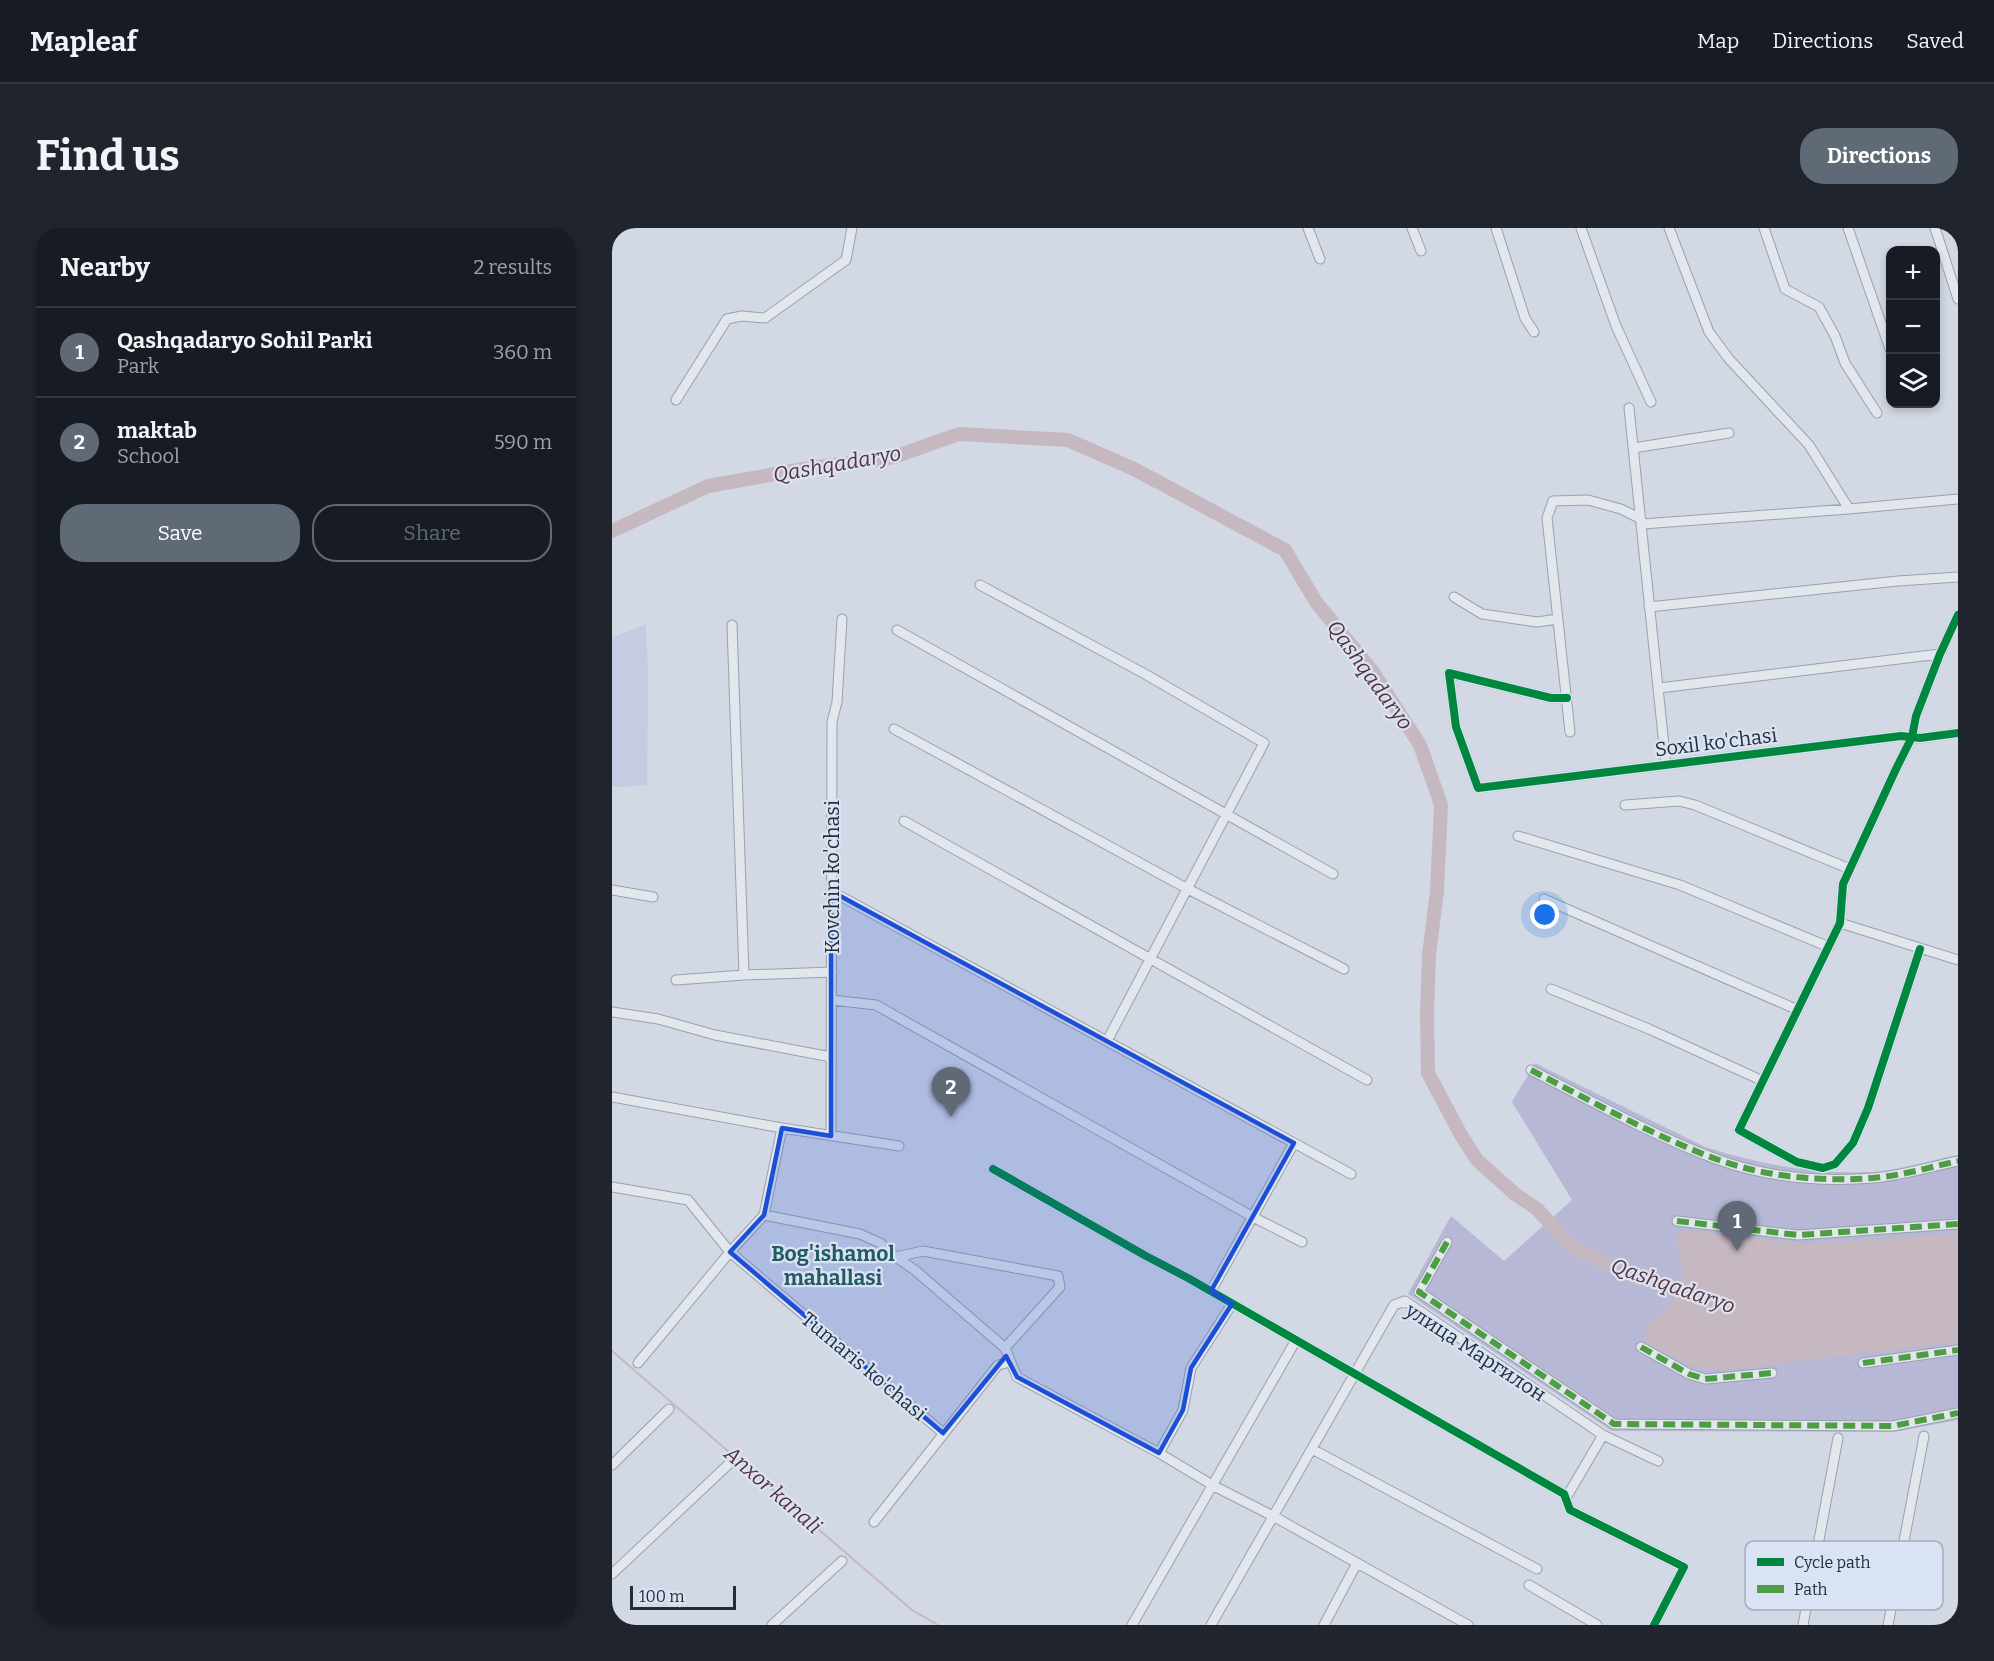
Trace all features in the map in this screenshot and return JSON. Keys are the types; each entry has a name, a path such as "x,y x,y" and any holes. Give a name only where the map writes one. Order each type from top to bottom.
{"street":[{"path":"676,400 727,318 742,316 765,318 817,282 846,260 852,228"},
{"path":"1308,228 1320,259"},
{"path":"1412,228 1421,252"},
{"path":"1496,228 1525,318 1534,332"},
{"path":"1581,228 1616,326 1651,402"},
{"path":"1669,228 1708,332 1729,359 1809,445 1849,509"},
{"path":"1764,228 1785,290 1819,307 1835,336 1845,363 1877,413"},
{"path":"1848,228 1886,337"},
{"path":"1935,228 1958,299"},
{"path":"1629,408 1666,765"},
{"path":"1634,448 1730,433"},
{"path":"1570,732 1547,519 1553,501 1588,500 1621,509 1642,521 1849,509 1958,499"},
{"path":"1649,607 1898,581 1958,577"},
{"path":"980,585 1145,674 1264,743 1107,1041"},
{"path":"1454,597 1482,614 1537,622 1558,619"},
{"path":"1920,949 1868,1108 1853,1143 1835,1164 1823,1168 1797,1162 1739,1130 1840,923 1843,884 1912,737 1916,716 1958,615"},
{"name":"Kovchin ko'chasi","path":"831,1136 832,722 837,702 842,619"},
{"path":"732,625 744,975"},
{"path":"897,630 1333,874"},
{"path":"1946,644 1958,642"},
{"path":"1659,688 1940,654"},
{"name":"Soxil ko'chasi","path":"1566,698 1551,698 1449,673 1456,727 1478,788 1901,736 1958,734"},
{"path":"894,729 1186,888 1344,969"},
{"path":"1625,805 1678,801 1695,805 1850,869"},
{"path":"904,821 1367,1080"},
{"path":"1518,836 1680,885 1829,947"},
{"path":"612,890 653,897"},
{"path":"831,891 1351,1174"},
{"path":"1544,899 1798,1010"},
{"path":"1840,923 1958,960"},
{"path":"676,980 832,972"},
{"path":"1551,989 1649,1029 1763,1081"},
{"path":"832,1000 876,1005 1302,1242"},
{"path":"612,1012 658,1019 715,1035 831,1057"},
{"path":"1531,1070 1677,1143 1717,1160 1760,1170 1809,1179 1875,1178 1958,1161"},
{"path":"612,1097 782,1128 899,1146"},
{"path":"638,1363 730,1252 764,1215 782,1128"},
{"path":"1211,1291 1294,1143"},
{"path":"993,1169 1211,1291 1564,1494 1570,1510 1684,1567 1654,1625"},
{"name":"Tumaris ko'chasi","path":"612,1187 688,1200 730,1252 943,1433"},
{"path":"764,1215 860,1234 880,1243 1005,1348 1017,1377 1159,1453 1214,1486 1274,1516 1468,1625"},
{"path":"1677,1221 1798,1235 1958,1224"},
{"path":"1447,1242 1419,1292 1614,1424 1893,1426 1958,1413"},
{"path":"897,1257 923,1251 1058,1276 1060,1287 1005,1348"},
{"name":"улица Маргилон","path":"1211,1625 1394,1305 1405,1301 1602,1435 1659,1461"},
{"path":"1159,1453 1183,1410 1191,1368 1232,1304"},
{"path":"1132,1625 1296,1341"},
{"path":"1641,1347 1689,1374 1705,1379 1772,1373"},
{"path":"1863,1363 1958,1350"},
{"path":"874,1522 998,1365 1010,1362"},
{"path":"612,1465 669,1409"},
{"path":"1566,1498 1602,1435"},
{"path":"1904,1541 1924,1436"},
{"path":"1819,1541 1838,1438"},
{"path":"1312,1449 1537,1569"},
{"path":"612,1574 731,1462"},
{"path":"772,1625 842,1561"},
{"path":"1324,1625 1357,1563"},
{"path":"1529,1585 1596,1625"},
{"path":"1803,1625 1806,1610"},
{"path":"1888,1625 1891,1610"}],"highlighted area":[{"path":"831,891 1294,1143 1211,1291 1232,1304 1191,1368 1183,1410 1159,1453 1017,1377 1006,1356 943,1433 730,1252 764,1215 782,1128 831,1136"}],"shaded area":[{"path":"646,624 647,785 612,786 612,638"},
{"path":"1535,1063 1705,1147 1766,1163 1830,1172 1872,1172 1958,1155 1958,1420 1894,1432 1612,1431 1408,1294 1451,1216 1504,1261 1572,1200 1512,1102"},
{"path":"1682,1230 1803,1244 1958,1234 1958,1342 1732,1369 1707,1370 1688,1365 1644,1341 1648,1324 1669,1306 1680,1287 1682,1265 1676,1238"}],"waterway":[{"name":"Qashqadaryo","path":"612,531 708,486 804,469 894,457 959,434 1068,440 1134,469 1285,550 1316,602 1373,672 1420,745 1441,805 1437,891 1429,955 1428,1073 1461,1135 1477,1160 1515,1194 1537,1209 1572,1247 1638,1279 1671,1286 1696,1296"},
{"name":"Anxor kanali","path":"612,1351 912,1610 938,1625"}],"marked path":[{"path":"1531,1070 1669,1139 1716,1159 1754,1170 1793,1177 1853,1179 1894,1175 1958,1161"},
{"path":"1677,1221 1798,1235 1958,1224"},
{"path":"1447,1242 1419,1292 1614,1424 1893,1426 1958,1413"},
{"path":"1641,1347 1689,1374 1705,1379 1772,1373"},
{"path":"1863,1363 1958,1350"}],"cycle path":[{"path":"1920,949 1868,1108 1853,1143 1835,1164 1823,1168 1797,1162 1739,1130 1840,923 1843,884 1912,737 1916,716 1958,615"},
{"path":"1567,698 1551,698 1449,673 1456,727 1478,788 1901,736 1920,738 1958,733"},
{"path":"993,1169 1564,1494 1570,1510 1684,1567 1654,1625"}],"place":[{"name":"maktab","path":"951,1117"},
{"name":"Qashqadaryo Sohil Parki","path":"1737,1251"}],"district":[{"name":"Bog'ishamol mahallasi","path":"833,1266"}]}
